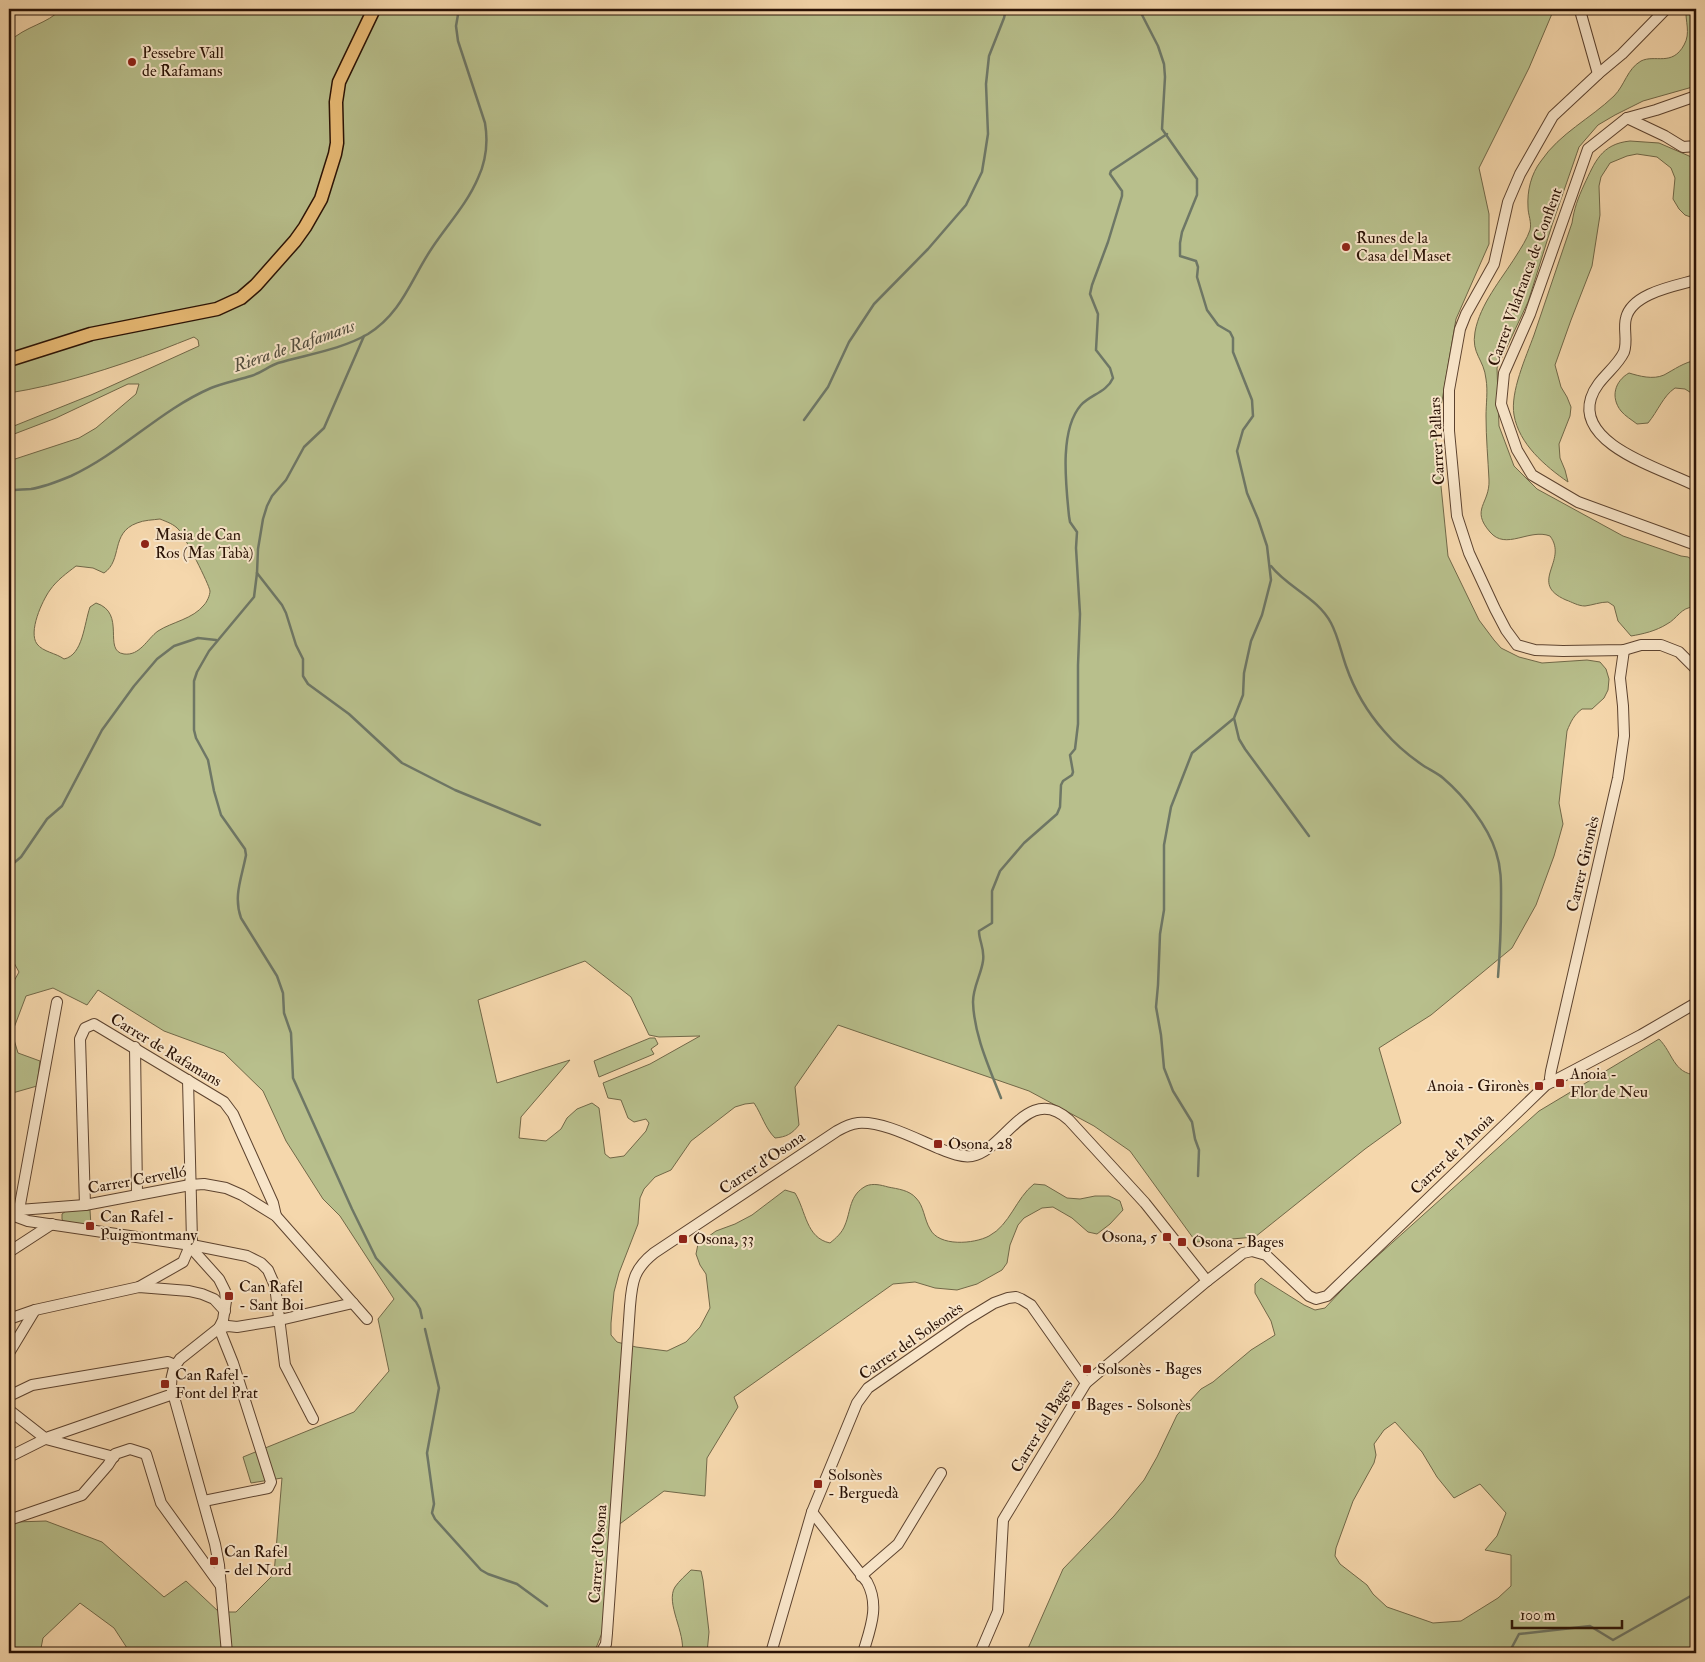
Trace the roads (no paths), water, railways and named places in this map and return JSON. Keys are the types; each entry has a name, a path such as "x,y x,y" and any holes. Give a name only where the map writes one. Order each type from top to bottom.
{"main road":[{"path":"9,360 91,334 217,309 242,298 256,285 280,260 305,227 321,199 337,143 336,102 339,82 374,9"}],"street":[{"path":"1582,9 1581,14 1598,74"},
{"name":"Carrer Pallars","path":"1666,9 1622,54 1553,116 1520,174 1508,202 1494,264 1466,314 1458,337 1449,398 1449,431 1456,516 1469,552 1494,609 1506,630 1518,645 1534,650 1624,650 1641,645 1661,645 1679,652 1696,669"},
{"name":"Carrer Vilafranca de Conflent","path":"1696,96 1626,118 1588,149 1530,314 1504,372 1501,404 1518,450 1532,474 1578,502 1696,545"},
{"path":"1626,118 1666,136 1683,147 1696,146"},
{"path":"1696,280 1642,298 1631,307 1626,320 1624,352 1594,390 1590,406 1590,414 1595,427 1620,450 1639,461 1696,486"},
{"name":"Carrer Gironès","path":"1552,1082 1551,1071 1618,778 1624,736 1620,678 1624,650"},
{"path":"57,1002 12,1211 28,1220 175,1242 189,1247 219,1278 223,1285 226,1301 225,1311 219,1328 233,1363 271,1482 268,1488 204,1501"},
{"name":"Carrer de l'Anoia","path":"1319,1299 1331,1293 1541,1090 1552,1082 1641,1035 1696,1003"},
{"name":"Carrer de Rafamans","path":"85,1205 80,1038 85,1028 94,1024 224,1102 234,1114 273,1202 276,1216"},
{"path":"135,1047 136,1194"},
{"path":"139,1287 183,1262 192,1241 188,1080"},
{"name":"Carrer d'Osona","path":"602,1653 606,1644 607,1633 630,1306 634,1275 654,1253 837,1131 857,1123 877,1125 945,1151 961,1156 971,1156 985,1150 1026,1115 1044,1110 1057,1112 1069,1120 1145,1203 1207,1281"},
{"name":"Carrer Cervelló","path":"12,1211 85,1205 190,1185 204,1184 226,1188 242,1195 276,1216 367,1319"},
{"path":"9,1252 52,1224"},
{"path":"189,1247 197,1246 247,1256 261,1263 268,1270 275,1286 285,1365 313,1418"},
{"name":"Carrer del Bages","path":"980,1653 998,1611 1003,1520 1086,1383 1207,1281 1240,1255 1248,1252 1257,1252 1271,1258 1309,1296 1319,1299"},
{"path":"9,1319 35,1310 139,1287 189,1291 202,1294 214,1299 225,1311"},
{"name":"Carrer del Solsonès","path":"771,1653 812,1512 857,1403 872,1384 966,1320 994,1303 1012,1297 1028,1302 1086,1383"},
{"path":"227,1653 215,1544 172,1394 170,1379 175,1365 219,1328 280,1320 353,1303"},
{"path":"9,1353 35,1310"},
{"path":"9,1396 32,1385 168,1362 175,1365"},
{"path":"9,1457 46,1438 172,1394"},
{"path":"9,1410 46,1438 114,1457"},
{"path":"9,1520 82,1495 115,1454 130,1449 146,1454 161,1503 221,1586"},
{"path":"862,1576 898,1544 941,1473"},
{"path":"812,1512 870,1588 874,1603 872,1622 863,1653"}],"waterway":[{"name":"Riera de Rafamans","path":"9,491 51,484 89,467 157,419 192,397 211,388 255,375 278,363 346,344 380,326 398,306 432,248 468,197 481,171 485,158 485,123 458,41 456,26 459,9"},
{"path":"804,420 828,387 849,342 874,304 928,249 966,205 982,172 988,134 986,84 989,56 1006,9"},
{"path":"1139,9 1158,46 1164,64 1162,129 1197,179 1197,195 1182,232 1180,256 1196,261 1198,267 1197,277 1207,310 1218,325 1230,332 1233,338 1233,352 1252,400 1253,416 1243,430 1237,451 1247,493 1267,546 1271,580 1262,615 1251,641 1244,673 1243,695 1234,718 1239,739 1245,749 1309,836"},
{"path":"1001,1098 983,1051 974,1014 973,997 983,956 979,931 992,923 992,891 1000,871 1024,843 1057,814 1060,807 1061,785 1073,772 1070,755 1075,749 1078,724 1080,614 1076,548 1077,532 1070,522 1066,474 1069,429 1081,405 1107,387 1113,378 1110,368 1096,350 1098,314 1090,294 1122,196 1122,191 1110,174 1111,171 1167,134"},
{"path":"364,336 324,428 304,447 286,480 272,496 267,506 258,549 254,597 209,651 197,672 194,681 194,730 196,738 208,760 221,815 245,849 246,855 238,894 239,910 241,918 277,976 283,993 284,1013 291,1033 293,1078 376,1258 416,1302 422,1318"},
{"path":"1271,566 1325,614 1336,633 1346,666 1357,692 1378,724 1406,753 1441,776 1451,785 1467,802 1487,832 1496,852 1501,878 1501,932 1498,977"},
{"path":"257,573 286,613 296,645 303,659 303,676 308,684 349,714 402,763 455,790 540,825"},
{"path":"9,867 21,857 47,819 62,806 102,730 134,686 157,659 174,646 198,638 216,640"},
{"path":"1198,1176 1199,1150 1192,1122 1173,1091 1164,1068 1156,1007 1160,934 1164,910 1164,845 1171,807 1192,753 1233,719"},
{"path":"425,1329 439,1388 427,1453 434,1504 432,1513 435,1519 481,1570 517,1584 547,1606"},
{"path":"1503,1653 1511,1649 1519,1634 1590,1626 1613,1640 1696,1593"}],"place":[{"name":"Pessebre Vall de Rafamans","path":"132,62"},
{"name":"Runes de la Casa del Maset","path":"1346,247"},
{"name":"Masia de Can Ros (Mas Tabà)","path":"145,544"},
{"name":"Anoia - Flor de Neu","path":"1560,1083"},
{"name":"Anoia - Gironès","path":"1539,1086"},
{"name":"Osona, 28","path":"938,1144"},
{"name":"Can Rafel - Puigmontmany","path":"90,1226"},
{"name":"Osona, 5","path":"1167,1237"},
{"name":"Osona, 33","path":"683,1239"},
{"name":"Osona - Bages","path":"1182,1242"},
{"name":"Can Rafel - Sant Boi","path":"229,1296"},
{"name":"Solsonès - Bages","path":"1087,1369"},
{"name":"Can Rafel - Font del Prat","path":"165,1384"},
{"name":"Bages - Solsonès","path":"1076,1405"},
{"name":"Solsonès - Berguedà","path":"818,1484"},
{"name":"Can Rafel - del Nord","path":"214,1561"}]}
